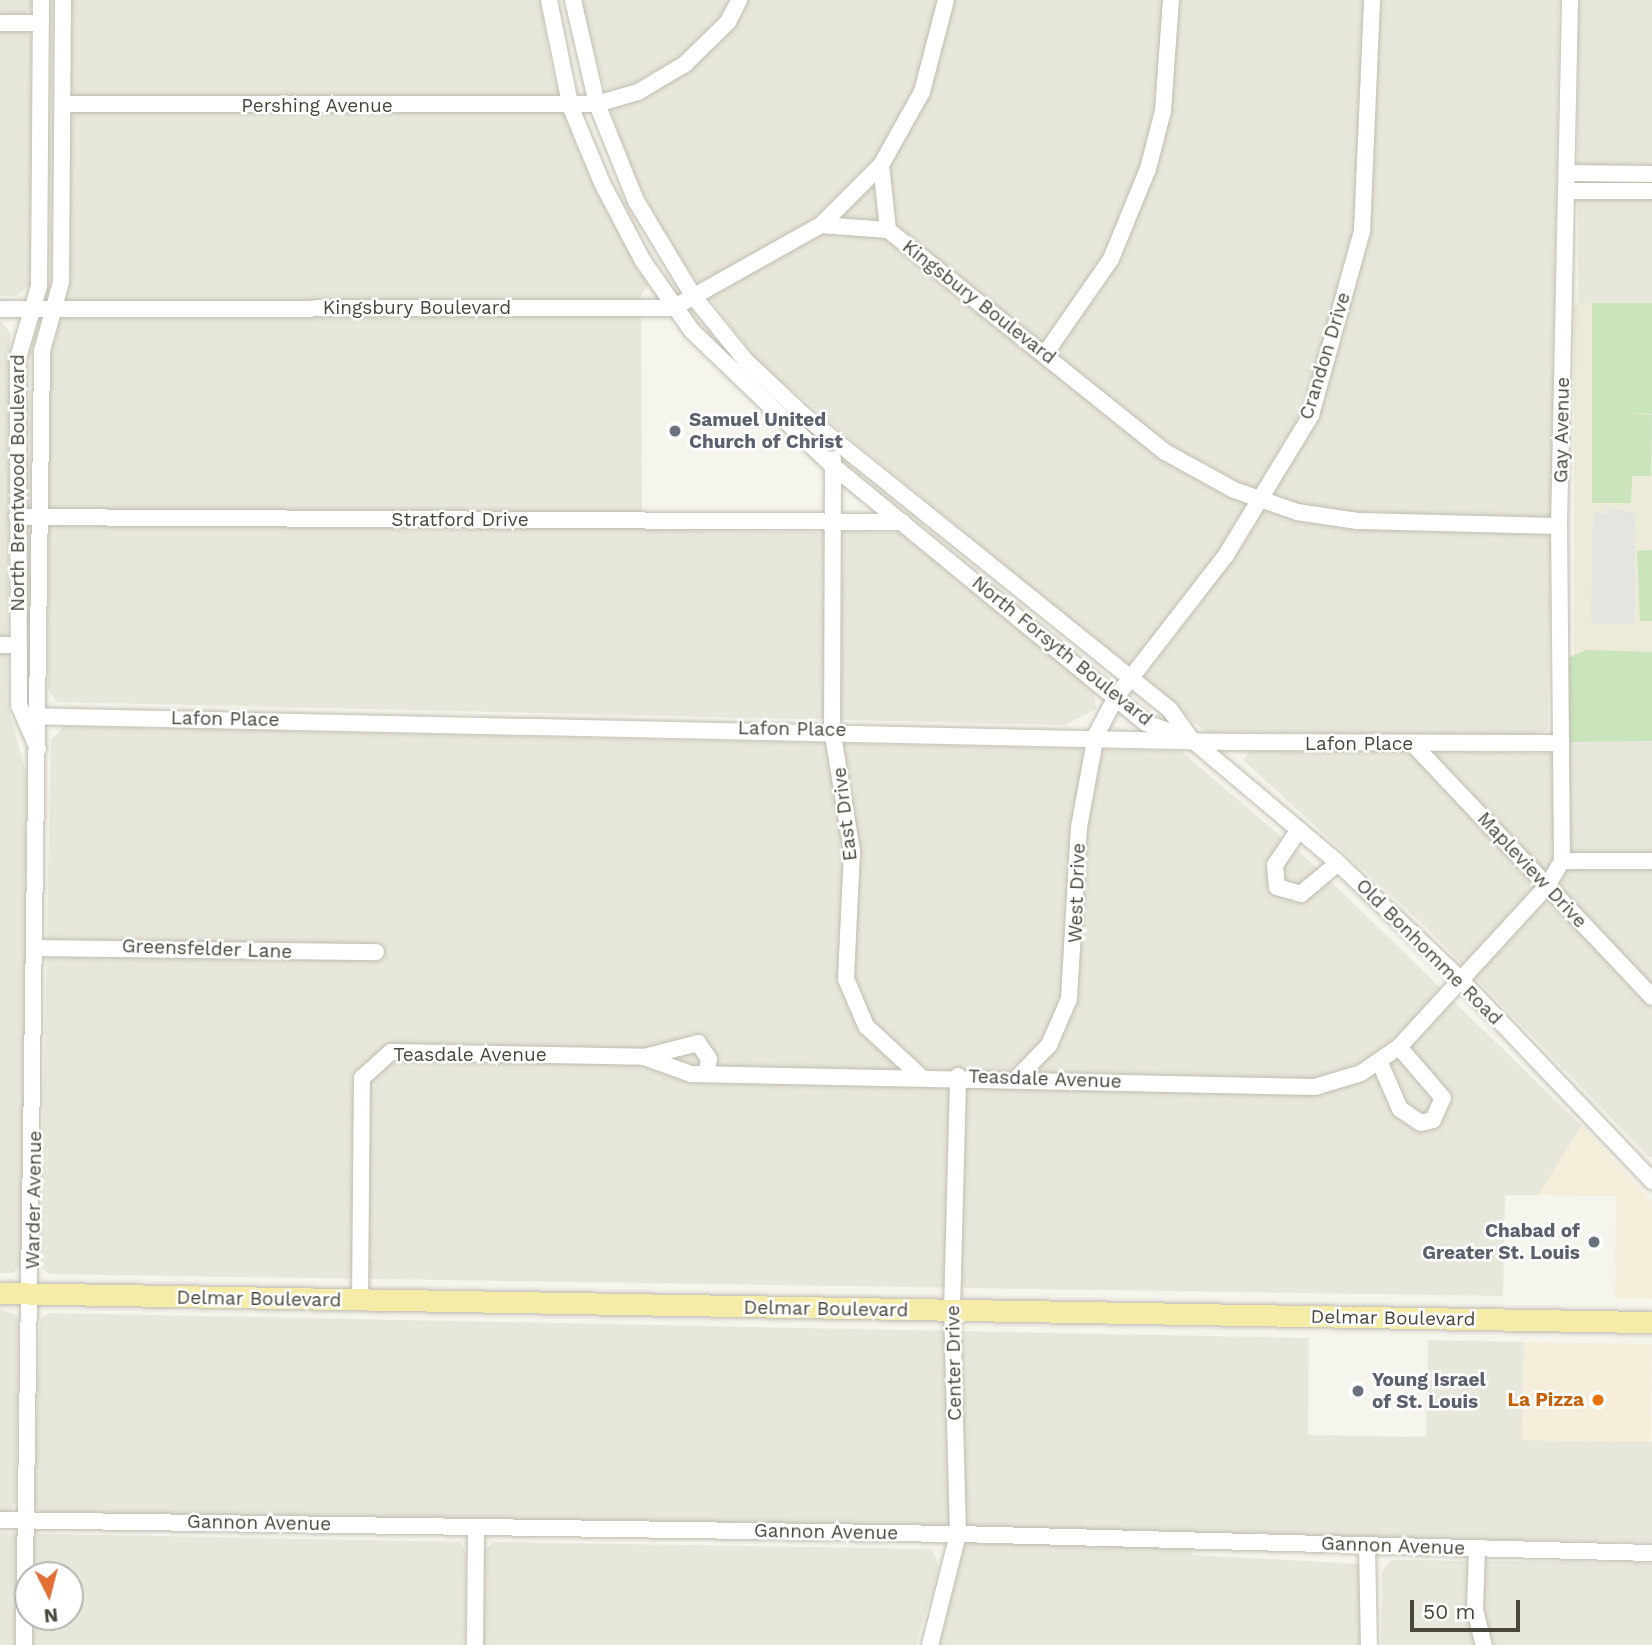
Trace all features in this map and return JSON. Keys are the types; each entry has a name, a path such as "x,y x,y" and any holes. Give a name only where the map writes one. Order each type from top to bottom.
{"main road":[{"name":"Delmar Boulevard","path":"0,1293 1652,1322"}],"street":[{"name":"North Brentwood Boulevard","path":"32,716 18,645 18,358 39,286 41,0"},
{"name":"North Brentwood Boulevard","path":"32,716 43,517 42,351 61,282 64,0"},
{"name":"North Forsyth Boulevard","path":"550,0 571,108 620,221 673,308 746,389 833,466 1146,723 1191,739"},
{"name":"North Forsyth Boulevard","path":"573,0 597,104 636,201 694,297 745,360 833,439 1170,710 1191,739"},
{"name":"Pershing Avenue","path":"64,104 571,108 597,104 638,92 685,64 728,22 739,0"},
{"path":"821,225 881,165 922,92 946,0"},
{"path":"1045,354 1111,259 1149,169 1163,111 1170,0"},
{"name":"Crandon Drive","path":"1116,697 1261,500 1311,415 1362,231 1372,0"},
{"name":"Gay Avenue","path":"1562,861 1559,526 1570,0"},
{"path":"0,23 41,23"},
{"path":"881,165 888,230"},
{"path":"1567,173 1652,174"},
{"path":"1567,191 1652,191"},
{"name":"Kingsbury Boulevard","path":"0,309 673,308 821,225 888,230 1165,452 1261,500 1357,522 1559,526"},
{"name":"East Drive","path":"833,439 832,729 852,851 843,960 848,987 866,1026 921,1077"},
{"name":"Stratford Drive","path":"17,517 902,522"},
{"path":"0,645 18,645"},
{"name":"West Drive","path":"1018,1077 1049,1045 1069,999 1079,827 1096,735 1116,697"},
{"name":"Lafon Place","path":"32,716 832,729 1413,744 1561,743"},
{"name":"Warder Avenue","path":"24,1645 40,755 32,716"},
{"name":"Old Bonhomme Road","path":"1191,739 1338,863 1458,977 1652,1181"},
{"name":"Mapleview Drive","path":"1413,744 1652,997"},
{"path":"1298,831 1275,865 1278,887 1301,894 1338,863"},
{"path":"1562,861 1652,861"},
{"name":"Teasdale Avenue","path":"360,1301 362,1078 372,1063 391,1052 644,1057 706,1074 1018,1077 1315,1087 1380,1063 1399,1046 1458,977 1548,886 1562,861"},
{"name":"Greensfelder Lane","path":"38,947 376,952"},
{"name":"Teasdale Avenue","path":"644,1057 698,1043 709,1059 706,1074"},
{"path":"1380,1063 1400,1109 1420,1124 1433,1120 1443,1098 1399,1046"},
{"name":"Center Drive","path":"929,1645 958,1534 952,1311 958,1076"},
{"name":"Gannon Avenue","path":"0,1520 958,1534 1652,1553"},
{"path":"475,1645 476,1527"},
{"path":"1367,1545 1369,1645"},
{"path":"1477,1549 1475,1610 1484,1645"}],"shaded area":[{"path":"0,0 32,0 32,6 24,16 0,16"},
{"path":"71,0 540,0 551,66 578,152 648,285 641,295 642,530 901,533 1094,691 1096,709 1065,725 57,702 48,689 49,353"},
{"path":"580,0 1559,0 1548,730 1532,736 1206,732 757,361 670,244 625,158"},
{"path":"1578,0 1652,0 1652,304 1578,304"},
{"path":"0,29 27,31 32,38 30,286 16,296 0,296"},
{"path":"1574,303 1652,303 1652,741 1574,741"},
{"path":"0,321 10,332 7,701 28,782 22,1263 13,1273 0,1273"},
{"path":"1607,507 1635,514 1634,624 1591,624 1593,513 1607,514"},
{"path":"64,726 1181,751 1312,863 1582,1126 1538,1195 1505,1195 1503,1296 49,1274 40,1267 51,740"},
{"path":"1652,741 1650,1158 1426,927 1243,760 1252,749 1566,753 1567,742"},
{"path":"1582,1126 1652,1202 1652,1299 1615,1298 1616,1196 1538,1195"},
{"path":"0,1309 19,1316 16,1501 8,1513 0,1513"},
{"path":"49,1313 1309,1338 1308,1435 1426,1437 1428,1340 1524,1342 1522,1440 1652,1442 1652,1542 1193,1535 1193,1555 1362,1564 1362,1645 936,1645 959,1561 958,1529 43,1514 34,1505 40,1320"},
{"path":"1524,1342 1652,1344 1650,1442 1522,1440"},
{"path":"0,1533 461,1542 466,1553 465,1645 0,1645"},
{"path":"493,1542 932,1549 939,1568 916,1645 483,1645 484,1551"},
{"path":"1391,1560 1652,1563 1652,1645 1381,1645 1382,1571"}],"green space":[{"path":"1592,303 1652,303 1652,414 1618,413 1652,415 1651,476 1632,476 1631,503 1592,503"},
{"path":"1652,550 1652,621 1640,621 1637,551"},
{"path":"1586,650 1652,652 1652,741 1567,742 1568,658"}],"place":[{"name":"Samuel United Church of Christ","path":"675,431"},
{"name":"Chabad of Greater St. Louis","path":"1594,1242"},
{"name":"Young Israel of St. Louis","path":"1358,1391"},
{"name":"La Pizza","path":"1598,1400"}]}
